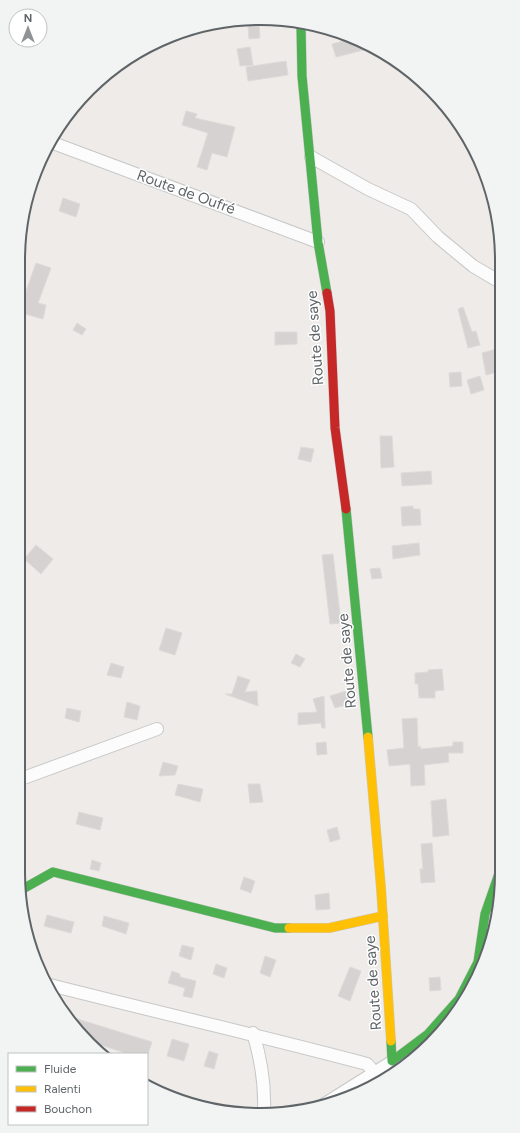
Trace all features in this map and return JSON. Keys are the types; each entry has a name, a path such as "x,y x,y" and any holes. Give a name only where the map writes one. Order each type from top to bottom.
{"street":[{"name":"Route de saye","path":"301,29 302,76 318,242 330,311 335,428 350,534 383,916 392,1061"},
{"name":"Route de Oufré","path":"55,144 318,242"},
{"path":"311,157 368,189 411,209 438,237 472,266 495,279"},
{"path":"25,777 157,730"},
{"path":"26,887 53,872 275,928 329,928 383,916"},
{"path":"479,959 493,901"},
{"path":"464,990 474,970"},
{"path":"54,986 152,1011 253,1033 366,1064 374,1072"},
{"path":"336,1096 392,1061 428,1034 453,1006"},
{"path":"253,1033 260,1055 264,1108"},
{"path":"392,1061 415,1050"}],"building":[{"path":"259,25 260,38 249,39 248,26"},
{"path":"342,40 365,50 336,57 332,44 343,41"},
{"path":"250,47 253,65 240,66 237,49"},
{"path":"286,61 288,75 248,81 246,67"},
{"path":"186,111 197,114 195,118 235,127 227,157 212,153 207,170 197,167 208,133 182,125"},
{"path":"63,198 80,204 76,217 59,211"},
{"path":"36,263 51,268 38,303 46,305 43,319 25,314 25,294"},
{"path":"463,307 472,332 476,331 480,345 468,348 458,309"},
{"path":"77,323 86,329 82,335 73,330"},
{"path":"275,332 297,332 297,344 275,345"},
{"path":"495,349 495,373 486,375 482,353"},
{"path":"461,372 462,386 450,387 449,373"},
{"path":"480,376 484,390 471,394 467,380"},
{"path":"380,436 392,436 394,467 381,468"},
{"path":"301,447 314,449 311,462 298,459"},
{"path":"431,471 432,484 402,486 401,473"},
{"path":"413,506 413,509 420,509 421,525 402,526 401,507"},
{"path":"419,543 420,555 393,559 392,546"},
{"path":"36,545 53,559 41,574 25,560 25,558"},
{"path":"333,554 341,623 330,624 322,555"},
{"path":"380,568 382,578 372,579 370,569"},
{"path":"166,628 182,633 175,655 159,650"},
{"path":"296,654 305,659 300,667 291,663"},
{"path":"111,663 124,667 121,678 107,675"},
{"path":"442,669 444,690 435,691 435,698 419,698 418,684 415,684 415,673"},
{"path":"238,676 250,680 245,692 257,691 258,706 225,694 232,694"},
{"path":"346,691 350,704 335,708 330,696"},
{"path":"324,696 325,728 322,728 321,723 298,725 298,713 317,712 313,699"},
{"path":"127,702 140,706 137,720 124,717"},
{"path":"67,708 81,711 79,722 65,718"},
{"path":"417,718 418,747 420,746 421,749 453,746 453,742 463,742 463,753 448,753 449,762 424,765 425,785 411,786 410,764 389,766 387,750 404,748 402,719"},
{"path":"326,742 327,754 317,755 316,743"},
{"path":"163,762 178,766 175,775 159,776"},
{"path":"178,784 203,789 200,802 175,795"},
{"path":"248,784 260,784 263,802 250,803"},
{"path":"446,799 449,835 433,837 431,801"},
{"path":"79,812 103,818 100,830 76,824"},
{"path":"337,827 340,839 330,842 327,830"},
{"path":"432,843 435,882 421,883 420,869 423,869 421,844"},
{"path":"92,860 101,863 99,871 90,869"},
{"path":"244,877 255,881 251,893 240,889"},
{"path":"329,893 330,909 316,910 315,895"},
{"path":"47,915 74,922 71,933 44,926"},
{"path":"104,916 129,923 126,934 102,926"},
{"path":"182,945 194,948 191,960 179,956"},
{"path":"265,956 276,960 270,977 260,973"},
{"path":"216,964 227,968 224,978 213,974"},
{"path":"350,967 361,971 350,1001 338,996"},
{"path":"172,971 180,974 180,977 196,981 192,998 183,996 185,988 168,983"},
{"path":"440,977 441,990 430,991 429,978"},
{"path":"76,1018 152,1042 148,1054 125,1053 100,1044"},
{"path":"172,1039 189,1044 184,1061 167,1056"},
{"path":"209,1051 218,1054 214,1069 204,1066"}],"traffic: fast":[{"path":"301,29 302,76 318,242 327,293"},
{"path":"346,509 368,737"},
{"path":"26,887 53,872 275,928 289,928"},
{"path":"478,960 485,914 494,888"},
{"path":"462,993 475,969"},
{"path":"391,1041 392,1061 428,1034 456,1002"}],"traffic: slow":[{"path":"368,737 381,888 391,1041"},
{"path":"289,928 329,928 383,916"}],"traffic: jam":[{"path":"327,293 330,311 335,428 346,509"}]}
